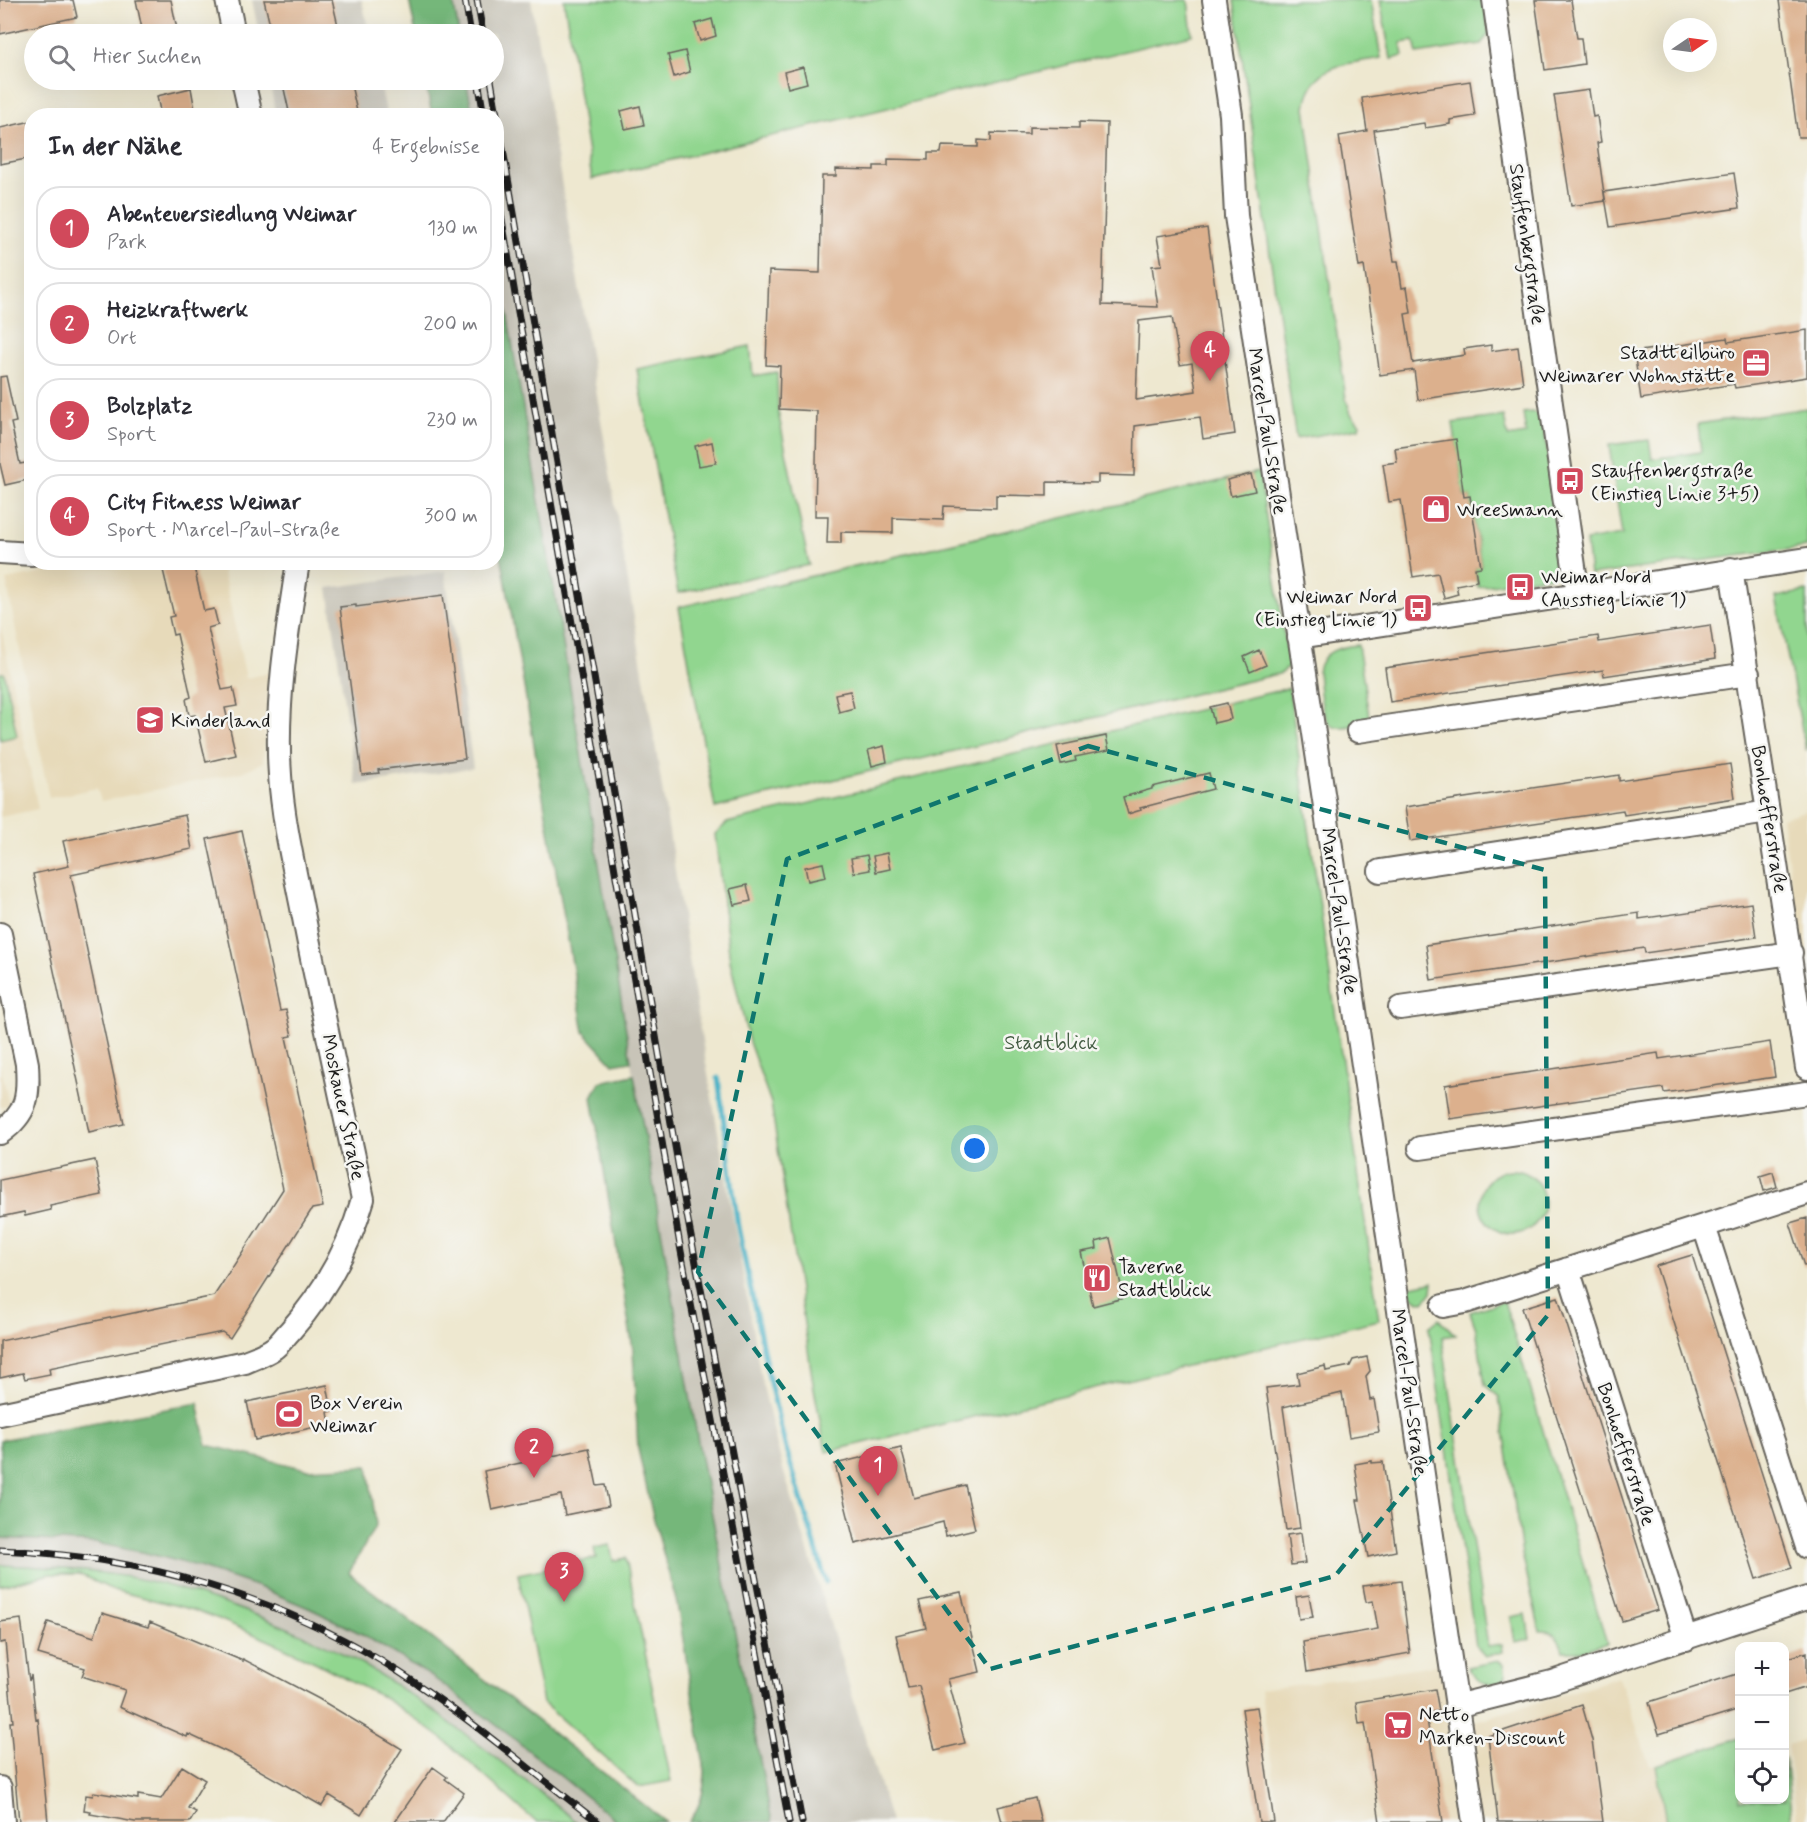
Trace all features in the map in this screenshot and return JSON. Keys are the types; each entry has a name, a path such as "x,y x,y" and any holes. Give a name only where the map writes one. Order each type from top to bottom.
{"street":[{"path":"227,0 232,24"},
{"name":"Marcel-Paul-Straße","path":"1214,0 1231,115 1236,216 1474,1822"},
{"name":"Stauffenbergstraße","path":"1494,0 1578,595"},
{"path":"245,90 249,108"},
{"path":"0,552 24,554"},
{"path":"1299,637 1807,559"},
{"name":"Bonhoefferstraße","path":"1731,569 1807,1068"},
{"name":"Moskauer Straße","path":"0,1414 245,1362 274,1348 302,1317 321,1290 355,1228 363,1199 312,960 284,816 280,773 280,726 285,662 297,570"},
{"path":"1358,731 1748,674"},
{"path":"1380,871 1768,812"},
{"path":"0,934 27,1064 28,1085 21,1116 0,1133"},
{"path":"1400,1008 1791,953"},
{"path":"1420,1148 1807,1093"},
{"path":"1443,1306 1465,1302 1807,1193"},
{"path":"1704,1226 1807,1547"},
{"name":"Bonhoefferstraße","path":"1568,1269 1686,1639"},
{"path":"1456,1706 1552,1682 1807,1599"},
{"path":"0,1788 3,1822"}],"highlighted area":[{"path":"1088,746 1545,870 1548,1315 1335,1576 990,1669 698,1272 787,859"}],"shaded area":[{"path":"252,0 362,0 367,24 257,24"},
{"path":"453,0 531,0 700,1029 761,1378 782,1466 891,1822 772,1822 700,1453 632,1069 504,295 504,108 472,108 468,90 504,90 504,24 457,24"},
{"path":"271,90 381,90 385,108 275,108"},
{"name":"Kinderland","path":"58,570 223,570 246,678 269,673 263,762 242,772 101,801 97,788 49,798 6,580"},
{"path":"445,571 473,768 356,785 328,588"},
{"path":"0,623 38,809 0,817"},
{"path":"1807,810 1807,987 1782,818"},
{"path":"0,1063 9,1105 0,1107"},
{"path":"0,1538 96,1543 146,1553 193,1565 259,1587 311,1609 362,1634 434,1678 618,1822 577,1822 477,1743 419,1701 363,1665 315,1639 202,1596 160,1584 99,1573 0,1565"},
{"path":"1456,1662 1466,1724 1619,1677 1650,1766 1656,1765 1666,1822 1281,1822 1260,1690"},
{"path":"1807,1739 1807,1822 1798,1822 1789,1744"}],"green space":[{"path":"409,0 453,0 457,24 414,24"},
{"path":"564,0 1188,0 1192,35 592,179"},
{"path":"1234,0 1371,0 1381,58 1343,65 1322,74 1309,93 1305,107 1346,399 1351,414 1360,424 1359,428 1296,439"},
{"path":"1380,0 1484,0 1489,34 1481,44 1417,54 1414,41 1401,43 1403,56 1391,59"},
{"path":"427,90 468,90 472,108 431,108"},
{"path":"504,295 631,1061 613,1064 584,1032 504,570"},
{"path":"750,346 753,376 777,372 778,412 809,565 678,593 637,369"},
{"path":"1807,408 1807,547 1590,575 1586,541 1622,535 1609,445 1649,440 1652,459 1701,452 1698,424"},
{"path":"1523,413 1539,414 1543,419 1560,545 1554,546 1557,567 1551,576 1478,587 1475,568 1481,566 1470,496 1464,497 1453,423 1504,416 1508,437 1526,434"},
{"path":"1259,472 1289,665 1282,673 715,808 679,607"},
{"path":"1807,591 1807,750 1806,750 1776,597"},
{"path":"1358,645 1370,723 1336,727 1331,725 1324,713 1318,672 1323,659 1332,651"},
{"path":"0,673 4,673 17,736 0,740"},
{"name":"Stadtblick","path":"1289,688 1379,1320 826,1452 813,1383 771,1103 749,1042 730,961 715,834 727,823"},
{"path":"634,1075 700,1453 772,1822 689,1822 701,1798 705,1771 677,1604 638,1449 633,1350 592,1097 600,1082"},
{"path":"1506,1170 1518,1170 1535,1179 1542,1190 1544,1202 1542,1214 1535,1225 1518,1234 1506,1234 1494,1229 1485,1220 1480,1208 1480,1196 1485,1184 1494,1175"},
{"path":"1433,1282 1432,1292 1424,1302 1416,1299 1405,1287"},
{"path":"1504,1301 1607,1643 1581,1651 1563,1651 1556,1636 1540,1631 1522,1554 1499,1397 1485,1385 1476,1329 1470,1312"},
{"path":"1439,1319 1456,1335 1442,1337 1488,1646 1502,1644 1503,1652 1485,1656 1476,1646 1429,1327"},
{"path":"198,1403 207,1445 306,1469 368,1466 376,1525 349,1573 666,1822 618,1822 434,1678 362,1634 311,1609 259,1587 193,1565 146,1553 96,1543 0,1538 0,1440"},
{"path":"610,1545 613,1561 626,1558 671,1781 638,1787 543,1703 518,1574 596,1558 594,1548"},
{"path":"0,1565 82,1570 162,1584 283,1626 345,1654 420,1701 577,1822 536,1822 444,1740 407,1713 384,1698 272,1642 219,1619 186,1608 113,1590 79,1574 51,1574 0,1586"},
{"path":"1526,1614 1530,1639 1515,1642 1511,1617"},
{"path":"1499,1661 1504,1664 1506,1676 1501,1683 1490,1684 1481,1681 1473,1676 1467,1667"},
{"path":"1735,1739 1735,1804 1789,1804 1789,1795 1792,1822 1666,1822 1656,1765"}],"building":[{"path":"0,0 73,0 77,17 45,24 24,24 24,29 0,34"},
{"path":"136,0 171,0 176,24 141,24"},
{"path":"264,0 332,0 338,24 270,24"},
{"path":"1535,0 1571,0 1577,38 1581,38 1584,64 1545,70"},
{"path":"1779,0 1807,0 1807,137 1798,137"},
{"path":"712,19 716,36 700,41 695,24"},
{"path":"685,51 690,72 674,77 668,55"},
{"path":"803,67 807,83 788,88 784,72"},
{"path":"1470,81 1475,116 1450,120 1450,124 1425,128 1424,123 1374,130 1394,261 1398,261 1402,288 1407,287 1411,313 1405,314 1413,364 1465,355 1464,349 1491,345 1491,351 1518,347 1523,384 1418,400 1414,370 1380,375 1364,266 1359,267 1339,136 1367,131 1362,98"},
{"path":"191,90 195,108 159,108 157,96"},
{"path":"284,90 352,90 356,108 288,108"},
{"path":"1589,90 1593,117 1597,116 1601,142 1597,143 1605,201 1571,206 1554,95"},
{"path":"640,106 644,125 625,129 621,111"},
{"path":"1079,122 1107,123 1102,305 1158,307 1152,266 1162,265 1157,236 1207,228 1235,434 1203,439 1200,417 1135,426 1134,476 1098,475 1098,483 1047,482 1047,496 996,495 996,508 944,506 943,520 893,518 893,533 841,532 841,543 827,543 828,516 815,516 817,411 779,409 780,366 766,365 769,271 820,273 822,176 836,176 836,169 874,170 874,166 888,166 888,159 928,160 928,153 941,153 942,146 978,147 978,140 991,141 991,133 1029,134 1029,127 1079,128","holes":["1172,317 1180,365 1192,363 1196,391 1136,400 1139,321"]},
{"path":"24,123 24,160 0,164 0,128"},
{"path":"1734,173 1739,208 1610,227 1604,192"},
{"path":"1807,330 1807,377 1735,388 1734,384 1641,399 1634,352 1727,338 1728,342"},
{"path":"6,376 16,422 11,423 20,464 24,463 24,481 5,485 0,464 0,377"},
{"path":"1456,439 1464,497 1470,496 1481,567 1475,568 1477,581 1456,585 1458,594 1444,598 1438,573 1413,577 1401,500 1389,502 1383,464 1397,462 1395,448"},
{"path":"712,442 716,463 699,466 695,446"},
{"path":"1251,474 1255,491 1231,496 1227,480"},
{"path":"163,570 195,570 204,611 214,609 218,625 208,628 222,690 233,688 237,706 225,708 236,755 206,762 195,715 189,716 186,699 191,697 177,634 173,635 169,617 174,616"},
{"path":"443,595 465,759 378,770 379,773 362,775 340,607 356,605 356,607"},
{"path":"1710,625 1715,659 1604,676 1603,670 1390,702 1385,668 1598,636 1599,642"},
{"path":"1259,650 1266,665 1250,672 1244,657"},
{"path":"850,691 854,708 839,712 835,694"},
{"path":"1227,703 1231,719 1214,723 1210,707"},
{"path":"1106,736 1109,750 1075,757 1076,761 1061,764 1057,746"},
{"path":"884,746 887,762 872,766 868,750"},
{"path":"1730,764 1735,798 1624,815 1623,810 1410,841 1405,807 1619,775 1619,781"},
{"path":"1209,773 1213,789 1140,808 1141,810 1128,814 1123,797 1152,789 1152,787"},
{"path":"185,815 192,849 71,875 124,1124 89,1132 33,874 69,866 63,841"},
{"path":"242,831 280,1011 286,1010 292,1036 286,1037 323,1207 312,1209 230,1338 222,1332 49,1368 50,1374 25,1379 23,1373 0,1378 0,1341 214,1296 283,1189 207,839"},
{"path":"887,853 890,869 876,872 873,856"},
{"path":"867,855 870,870 854,873 851,858"},
{"path":"823,863 826,877 808,881 805,867"},
{"path":"747,885 751,901 734,905 730,889"},
{"path":"1751,903 1756,937 1645,953 1644,948 1431,980 1426,945 1639,913 1639,919"},
{"path":"1770,1042 1775,1077 1664,1093 1663,1088 1450,1119 1445,1085 1658,1053 1659,1059"},
{"path":"95,1160 102,1195 50,1206 51,1210 25,1216 24,1212 0,1217 0,1180"},
{"path":"1773,1172 1777,1187 1764,1191 1760,1176"},
{"path":"1807,1218 1807,1265 1804,1266 1790,1223"},
{"path":"1110,1238 1124,1298 1093,1306 1081,1252 1097,1249 1096,1242"},
{"path":"1692,1255 1792,1568 1756,1579 1656,1266"},
{"path":"1558,1297 1658,1610 1622,1621 1522,1308"},
{"path":"1367,1357 1370,1371 1366,1376 1370,1400 1374,1399 1379,1432 1349,1437 1342,1393 1283,1407 1300,1528 1286,1530 1266,1388 1299,1384 1297,1373 1325,1366 1326,1371 1350,1366 1353,1360"},
{"name":"Box Verein Weimar","path":"327,1385 332,1411 328,1412 330,1424 255,1440 247,1402"},
{"path":"589,1448 597,1486 605,1485 609,1506 565,1515 561,1495 492,1510 484,1471"},
{"path":"901,1448 914,1498 965,1485 975,1529 946,1536 943,1522 855,1544 835,1464"},
{"path":"1372,1461 1372,1463 1383,1462 1396,1551 1368,1557 1357,1500 1360,1500 1355,1464"},
{"path":"1301,1533 1305,1563 1291,1565 1287,1535"},
{"path":"1401,1581 1410,1653 1307,1672 1303,1642 1378,1629 1373,1601 1366,1602 1363,1586"},
{"path":"961,1592 980,1672 948,1679 965,1743 935,1750 919,1686 908,1688 896,1635 926,1628 919,1601"},
{"path":"1309,1595 1313,1617 1299,1619 1296,1597"},
{"path":"102,1613 148,1627 150,1622 243,1661 243,1659 319,1699 402,1749 361,1815 329,1795 322,1806 233,1755 188,1734 187,1737 119,1707 125,1690 82,1676 85,1668 38,1654 48,1622 94,1637"},
{"path":"21,1619 29,1681 31,1675 36,1720 38,1719 48,1822 19,1822 10,1722 13,1722 5,1642 0,1643 0,1622"},
{"path":"1807,1652 1807,1687 1789,1693 1789,1658"},
{"path":"1735,1675 1735,1711 1659,1734 1649,1702"},
{"path":"1435,1689 1439,1711 1426,1713 1443,1822 1380,1822 1365,1723 1359,1724 1356,1702"},
{"path":"1582,1705 1592,1740 1603,1822 1498,1822 1488,1736"},
{"path":"1257,1707 1274,1822 1259,1822 1242,1709"},
{"path":"182,1766 205,1780 188,1808 196,1812 190,1822 135,1822 90,1814 91,1811 84,1810 86,1795 93,1796 94,1792 138,1799 138,1795 161,1799"},
{"path":"433,1767 464,1793 443,1822 395,1822"},
{"path":"1035,1798 1041,1822 1002,1822 998,1807"}],"waterway":[{"path":"718,1078 738,1227 770,1383 785,1445 826,1582"}],"railway":[{"path":"465,0 469,24"},
{"path":"477,0 481,24"},
{"path":"480,90 483,108"},
{"path":"493,90 496,108"},
{"path":"504,155 686,1210 802,1822"},
{"path":"504,231 681,1251 789,1822"},
{"path":"0,1550 105,1561 157,1571 208,1585 307,1622 354,1645 425,1689 598,1822"}],"place":[{"name":"Stadtteilbüro Weimarer Wohnstätte","path":"1756,363"},
{"name":"City Fitness Weimar","path":"1210,381"},
{"name":"Stauffenbergstraße (Einstieg Linie 3+5)","path":"1570,481"},
{"name":"Wreesmann","path":"1436,509"},
{"name":"Weimar Nord (Ausstieg Linie 1)","path":"1520,587"},
{"name":"Weimar Nord (Einstieg Linie 1)","path":"1418,608"},
{"name":"Kinderland","path":"150,720"},
{"name":"Taverne Stadtblick","path":"1097,1278"},
{"name":"Box Verein Weimar","path":"289,1414"},
{"name":"Heizkraftwerk","path":"534,1478"},
{"name":"Abenteuersiedlung Weimar","path":"878,1496"},
{"name":"Bolzplatz","path":"564,1602"},
{"name":"Netto Marken-Discount","path":"1398,1725"}]}
